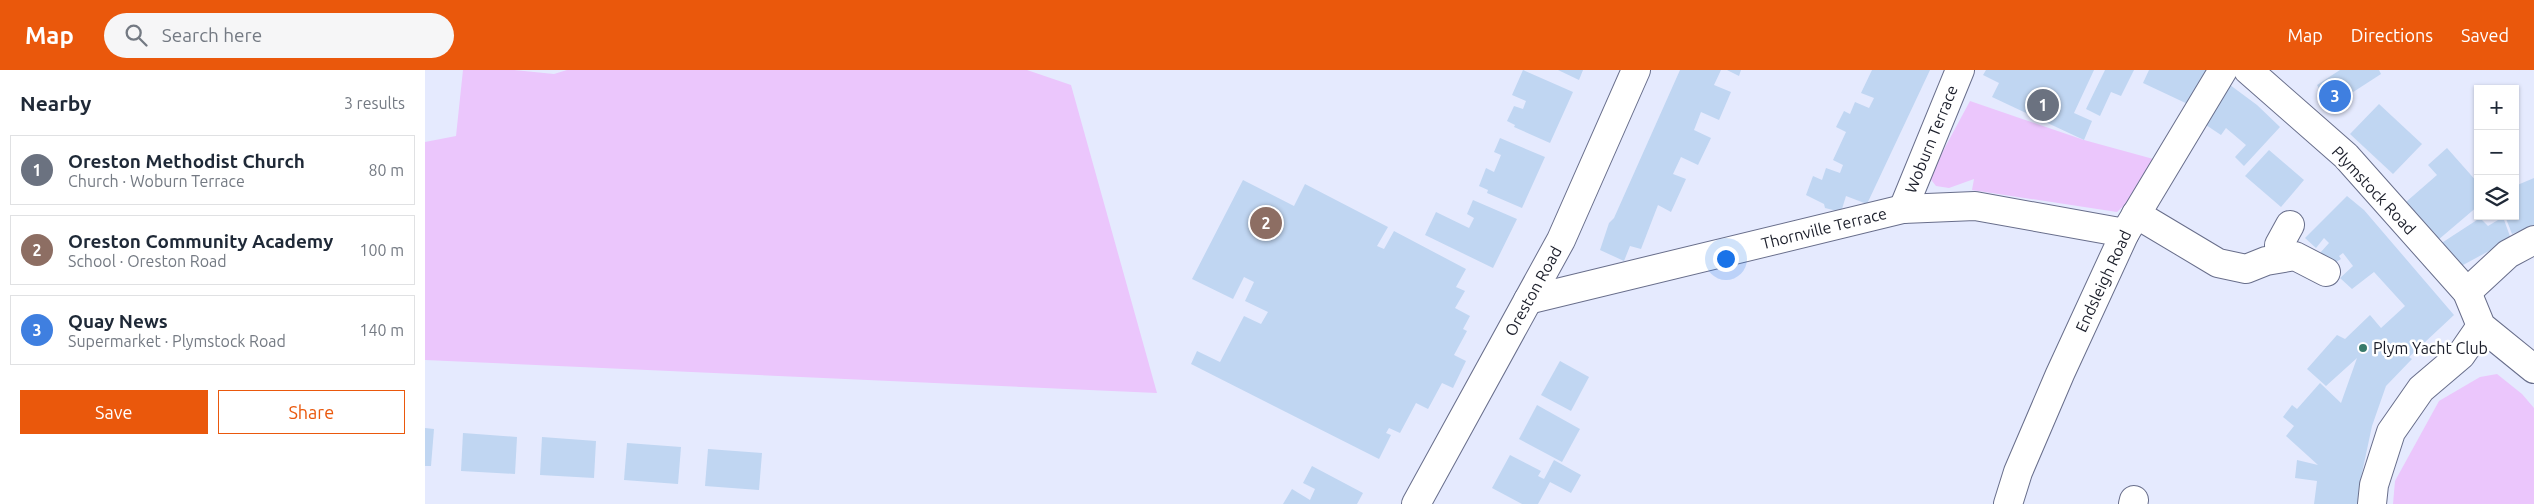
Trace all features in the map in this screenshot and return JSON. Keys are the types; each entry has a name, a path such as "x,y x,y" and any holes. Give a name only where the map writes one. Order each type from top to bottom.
{"street":[{"name":"Oreston Road","path":"1416,504 1561,240 1636,70"},
{"name":"Woburn Terrace","path":"1903,209 1959,70"},
{"name":"Endsleigh Road","path":"2008,504 2018,472 2056,383 2130,224 2223,70"},
{"name":"Plymstock Road","path":"2249,70 2346,156 2467,292 2481,326"},
{"name":"Thornville Terrace","path":"1528,300 1903,209 1975,206 2130,224"},
{"path":"2130,224 2218,263 2246,269 2280,258 2295,256 2326,272"},
{"path":"2280,258 2279,245 2290,225"},
{"path":"2467,292 2508,254 2534,240"},
{"path":"2372,504 2374,485 2391,432 2421,389 2461,355 2481,326 2534,369"}],"shaded area":[{"path":"463,70 514,70 554,74 567,70 1027,70 1071,85 1157,393 425,360 425,142 456,136"},
{"path":"1970,101 2084,140 2157,160 2132,198 2117,212 1972,190 1974,179 1949,188 1936,186 1929,177"},
{"path":"2497,374 2522,394 2534,408 2534,504 2393,504 2395,481 2439,401 2480,377"}],"building":[{"path":"1523,70 1573,92 1550,143 1514,127 1515,125 1507,121 1514,106 1523,109 1526,101 1512,95"},
{"path":"1558,70 1583,70 1579,80"},
{"path":"1680,70 1721,70 1714,85 1731,92 1719,120 1701,112 1694,130 1711,138 1698,165 1681,157 1673,174 1686,179 1671,212 1658,205 1641,249 1630,246 1624,261 1600,250 1609,223 1614,218"},
{"path":"1727,70 1741,70 1739,76"},
{"path":"1872,70 1930,70 1867,204 1846,196 1841,212 1825,208 1824,204 1806,195 1813,176 1822,180 1826,168 1840,173 1843,165 1833,160 1846,132 1836,127 1844,111 1850,114 1855,102 1869,108 1874,98 1861,93"},
{"path":"1986,70 2094,70 2074,113 2092,121 2084,140 1992,97 1999,83 1983,75"},
{"path":"2105,70 2134,70 2121,96 2111,92 2100,116 2086,109"},
{"path":"2149,70 2205,70 2211,73 2194,107 2143,83"},
{"path":"2340,70 2379,70 2381,74 2330,107 2317,85"},
{"path":"2226,82 2257,105 2280,127 2244,166 2235,157 2246,145 2226,128 2221,135 2206,125 2212,117 2205,113"},
{"path":"2379,104 2422,144 2393,174 2350,134"},
{"path":"1500,138 1545,157 1522,208 1487,193 1488,190 1479,186 1486,168 1494,172 1501,155 1494,152"},
{"path":"2447,148 2474,178 2474,209 2438,240 2406,202 2437,175 2428,165"},
{"path":"2269,150 2304,180 2281,207 2245,176"},
{"path":"2534,178 2534,225 2512,234 2507,220 2519,220 2519,184"},
{"path":"1243,180 1294,206 1305,184 1388,227 1377,246 1384,249 1394,231 1466,269 1456,287 1465,291 1455,308 1470,316 1463,329 1467,331 1454,355 1466,361 1453,388 1442,383 1428,409 1416,403 1400,433 1389,428 1386,433 1391,435 1379,459 1191,364 1197,351 1220,362 1244,316 1261,324 1268,312 1245,301 1254,282 1244,277 1233,299 1192,279"},
{"path":"2347,196 2364,210 2454,315 2409,357 2412,359 2386,386 2372,426 2359,487 2358,504 2314,504 2317,481 2295,478 2297,460 2318,465 2286,436 2294,426 2283,417 2292,405 2297,409 2320,383 2341,403 2357,358 2326,386 2307,369 2337,335 2345,339 2370,315 2381,328 2405,306 2374,272 2352,289 2340,278 2353,266 2343,253 2339,256 2341,259 2333,264 2320,253 2329,243 2324,238 2316,248 2305,238"},
{"path":"1473,200 1517,219 1493,268 1425,235 1436,212 1469,228 1474,218 1467,214"},
{"path":"2477,220 2482,220 2488,226 2498,220 2504,220 2511,239 2452,271 2437,246"},
{"path":"1560,361 1589,377 1571,411 1541,395"},
{"path":"1537,405 1580,429 1562,462 1519,439"},
{"path":"425,428 434,429 431,466 425,466"},
{"path":"463,433 517,437 515,474 461,471"},
{"path":"542,437 596,441 594,478 540,475"},
{"path":"627,443 681,447 678,484 624,480"},
{"path":"708,449 762,453 759,490 705,486"},
{"path":"1510,455 1541,471 1538,476 1544,479 1554,460 1581,475 1571,493 1550,482 1538,504 1522,504 1492,488"},
{"path":"1312,466 1363,493 1357,504 1283,504 1292,489 1310,500 1315,489 1303,483"}],"place":[{"name":"Quay News","path":"2335,96"},
{"name":"Oreston Methodist Church","path":"2043,105"},
{"name":"Oreston Community Academy","path":"1266,223"},
{"name":"Plym Yacht Club","path":"2363,348"}]}
